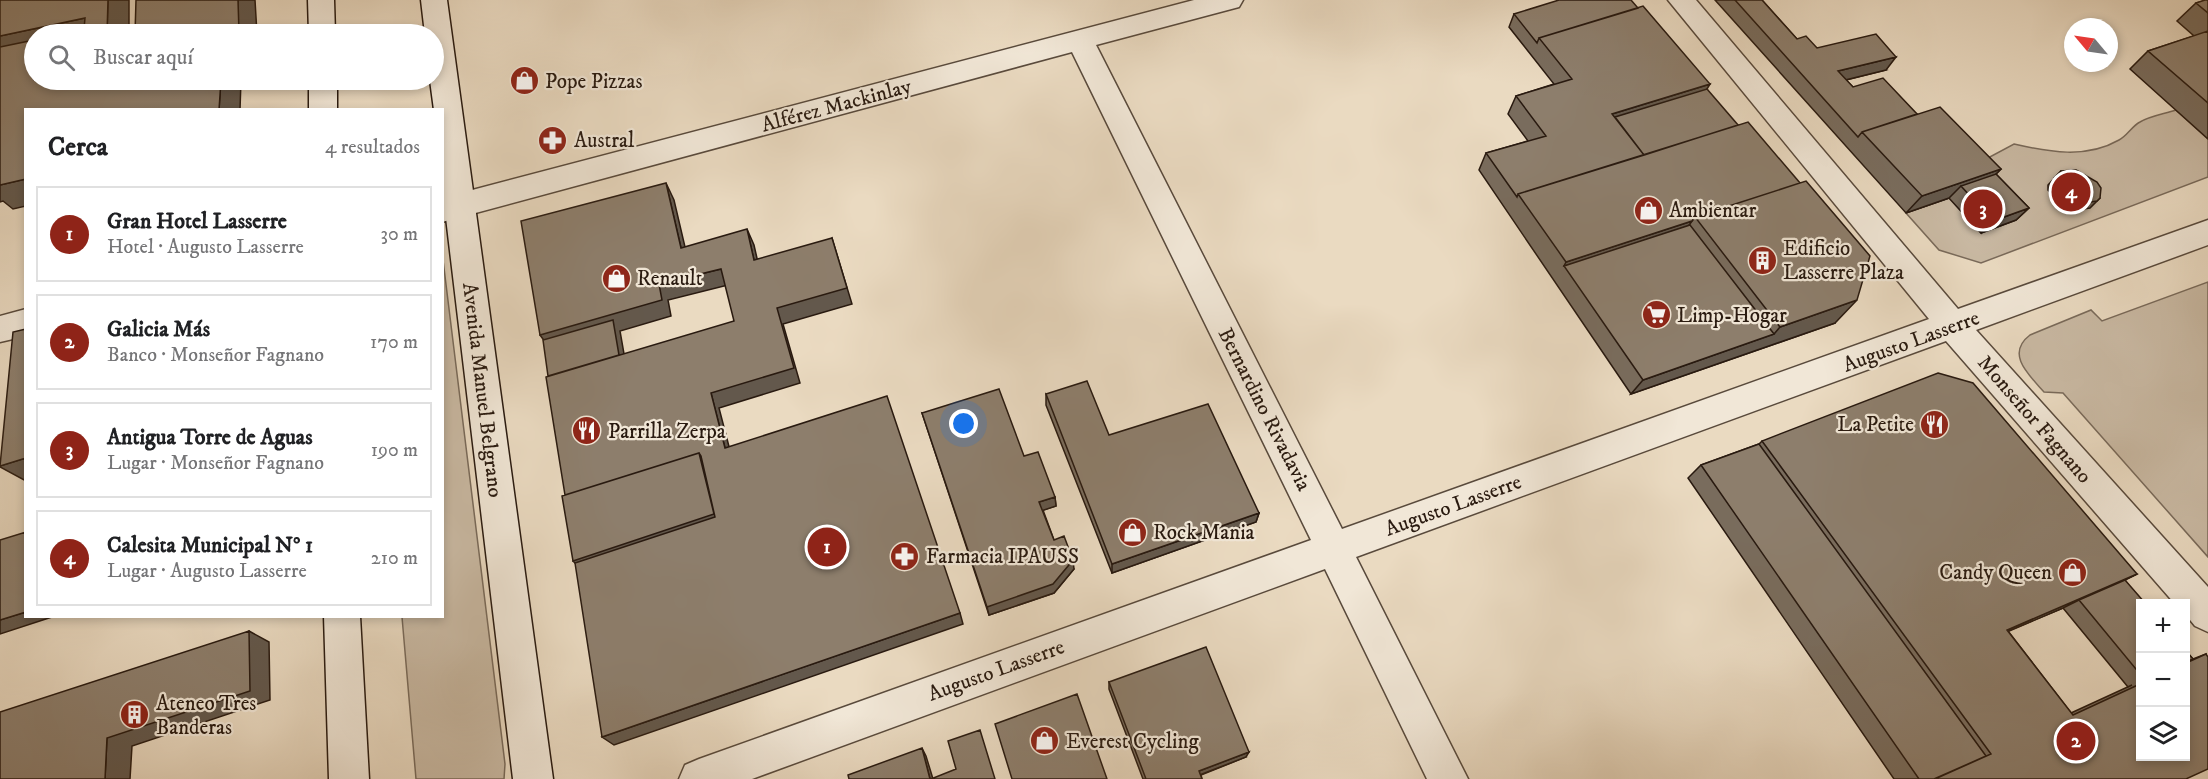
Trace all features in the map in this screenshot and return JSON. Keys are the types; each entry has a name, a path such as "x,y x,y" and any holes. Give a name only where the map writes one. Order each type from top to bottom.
{"street":[{"path":"321,0 322,24"},
{"name":"Avenida Manuel Belgrano","path":"434,0 436,24"},
{"name":"Alférez Mackinlay","path":"451,208 1230,0"},
{"name":"Monseñor Fagnano","path":"1681,0 1953,326 2208,614"},
{"name":"Bernardino Rivadavia","path":"1080,40 1448,779"},
{"path":"323,90 323,108"},
{"name":"Avenida Manuel Belgrano","path":"441,90 443,108"},
{"name":"Avenida Manuel Belgrano","path":"444,122 451,208 533,779"},
{"name":"Augusto Lasserre","path":"699,779 2208,232"},
{"path":"0,329 24,323"},
{"path":"342,618 350,779"}],"shaded area":[{"path":"2176,110 2208,139 2208,177 1981,263 1939,250 1906,213 1949,198 1981,233 1986,159 2014,144 2067,152 2094,150 2119,140 2144,120"},
{"path":"444,268 505,764 504,779 416,779 402,618 444,618"},
{"path":"2208,282 2208,557 2063,393 2044,392 2026,372 2019,357 2023,342 2030,335 2091,310 2102,321"}],"building":[{"path":"0,0 108,0 107,24 84,24 85,18 57,24 24,24 24,31 0,36"},
{"path":"136,0 238,0 239,24 135,24"},
{"path":"1559,0 1631,0 1638,8 1539,38 1537,43 1514,14"},
{"path":"1735,0 1762,0 1797,39 1806,36 1817,48 1876,34 1896,57 1838,71 1853,87 1883,78 1917,114 1862,132 1858,137"},
{"path":"2208,0 2208,13 2196,3"},
{"path":"1643,6 1710,84 1612,114 1644,155 1518,194 1517,197 1486,153 1546,136 1516,96 1572,79 1539,38"},
{"path":"2208,31 2208,103 2148,51"},
{"path":"24,42 24,90 220,90 219,108 24,108 24,179 0,185 0,47"},
{"path":"1707,89 1738,125 1644,155 1615,117"},
{"path":"1940,107 2001,169 1922,196 1862,132"},
{"name":"Ambientar","path":"1748,122 1800,183 1566,262 1518,194"},
{"path":"2076,170 2097,182 2101,188 2100,198 2097,201 2084,203 2063,194 2055,183 2054,178 2061,171"},
{"path":"1996,174 2029,208 1993,221 1961,186"},
{"name":"Edificio Lasserre Plaza","path":"1806,181 1870,256 1857,300 1780,327 1695,217"},
{"path":"666,183 681,248 747,229 754,260 832,238 847,288 777,308 794,368 711,393 725,448 887,396 960,613 602,737 575,563 715,517 699,453 565,495 546,377 734,321 721,269 659,284 662,300 540,335 521,221"},
{"name":"Limp-Hogar","path":"1690,225 1774,334 1643,380 1564,266"},
{"path":"613,320 619,355 548,376 543,340"},
{"path":"24,329 24,459 0,466 13,332"},
{"path":"1938,373 1973,383 2137,574 2007,630 2073,715 2136,686 2136,761 2190,761 2190,661 2206,654 2208,657 2208,769 2186,779 1935,779 1991,754 1762,441"},
{"path":"1087,381 1109,435 1208,404 1259,513 1112,564 1046,394"},
{"path":"999,389 1024,456 1038,452 1055,497 1039,502 1054,540 1064,536 1073,560 1053,584 987,607 922,413"},
{"path":"1759,444 1986,756 1934,779 1919,779 1701,465"},
{"path":"699,453 714,514 573,561 562,496"},
{"path":"24,533 24,613 0,620 0,540"},
{"path":"2125,580 2142,599 2136,599 2136,669 2079,600"},
{"name":"Ateneo Tres Banderas","path":"249,631 250,691 107,738 105,779 0,779 0,712"},
{"path":"1206,647 1249,752 1199,771 1202,779 1146,779 1109,682"},
{"path":"1077,694 1107,779 1012,779 995,724"},
{"path":"980,730 995,779 931,779 956,769 948,741"},
{"path":"922,748 930,779 849,779 848,775"}],"place":[{"name":"Pope Pizzas","path":"524,81"},
{"name":"Austral","path":"553,140"},
{"name":"Calesita Municipal N° 1","path":"2071,192"},
{"name":"Antigua Torre de Aguas","path":"1983,209"},
{"name":"Ambientar","path":"1648,210"},
{"name":"Edificio Lasserre Plaza","path":"1762,260"},
{"name":"Renault","path":"616,278"},
{"name":"Limp-Hogar","path":"1656,315"},
{"name":"La Petite","path":"1935,424"},
{"name":"Parrilla Zerpa","path":"587,431"},
{"name":"Rock Mania","path":"1132,532"},
{"name":"Gran Hotel Lasserre","path":"827,547"},
{"name":"Farmacia IPAUSS","path":"905,556"},
{"name":"Candy Queen","path":"2073,572"},
{"name":"Ateneo Tres Banderas","path":"135,715"},
{"name":"Everest Cycling","path":"1045,741"},
{"name":"Galicia Más","path":"2076,741"}]}
